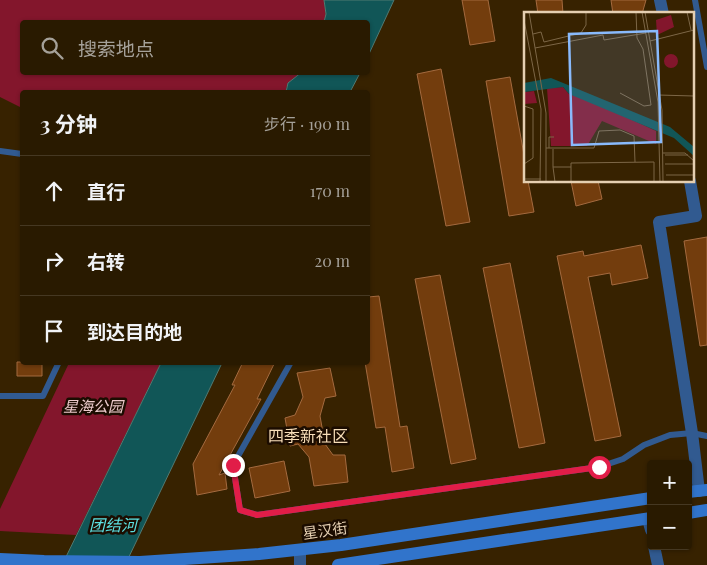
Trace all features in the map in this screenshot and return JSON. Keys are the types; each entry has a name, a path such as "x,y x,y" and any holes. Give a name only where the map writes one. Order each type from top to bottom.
{"main road":[{"name":"星汉街","path":"0,559 140,562 300,550 647,499"},
{"path":"692,512 707,510"},
{"path":"338,565 647,522"}],"street":[{"path":"690,182 696,216 659,222 692,433 698,491"},
{"path":"300,550 300,565"},
{"path":"655,550 658,565"}],"lane":[{"path":"696,0 707,67"},
{"path":"0,151 20,154"},
{"path":"0,396 44,396 58,365"},
{"path":"289,365 233,465 240,510 257,515 599,467 623,459 644,445 670,435 692,433 707,436"}],"green space":[{"path":"0,0 324,0 325,20 20,20 20,75 299,75 289,83 286,90 20,90 20,107 0,97"},
{"name":"星海公园","path":"68,365 160,365 76,535 0,531 0,509"}],"water":[{"path":"324,0 394,0 370,52 370,20 324,20 326,14"},
{"path":"298,75 359,75 351,90 286,90 288,83"},
{"name":"团结河","path":"160,365 221,365 125,565 62,565"}],"building":[{"path":"462,0 488,0 495,41 470,45"},
{"path":"536,0 562,0 563,12 538,12"},
{"path":"611,0 646,0 643,12 613,12"},
{"path":"441,69 470,222 446,226 417,74"},
{"path":"510,77 524,155 524,182 528,182 534,212 509,216 486,81"},
{"path":"571,182 598,182 602,199 576,206"},
{"path":"707,237 707,345 700,346 684,241"},
{"path":"641,245 648,278 612,285 610,273 588,277 621,436 595,441 557,256 583,251 584,256"},
{"path":"510,263 545,443 519,448 483,268"},
{"path":"440,275 476,459 451,464 415,279"},
{"path":"379,296 400,427 407,426 414,468 392,472 385,427 376,428 366,365 370,365 370,297"},
{"path":"17,362 20,362 20,365 42,365 42,376 17,376"},
{"path":"242,365 274,365 257,399 261,399 219,475 225,473 227,489 197,495 193,464 235,385 232,385"},
{"path":"330,368 336,396 325,398 320,416 325,444 333,455 345,455 348,482 314,486 309,457 298,444 290,446 285,418 295,415 303,397 297,373"},
{"path":"284,461 290,491 255,498 249,468"}],"district":[{"name":"四季新社区","path":"308,435"}],"route":[{"path":"233,465 240,510 257,515 599,467"}]}
